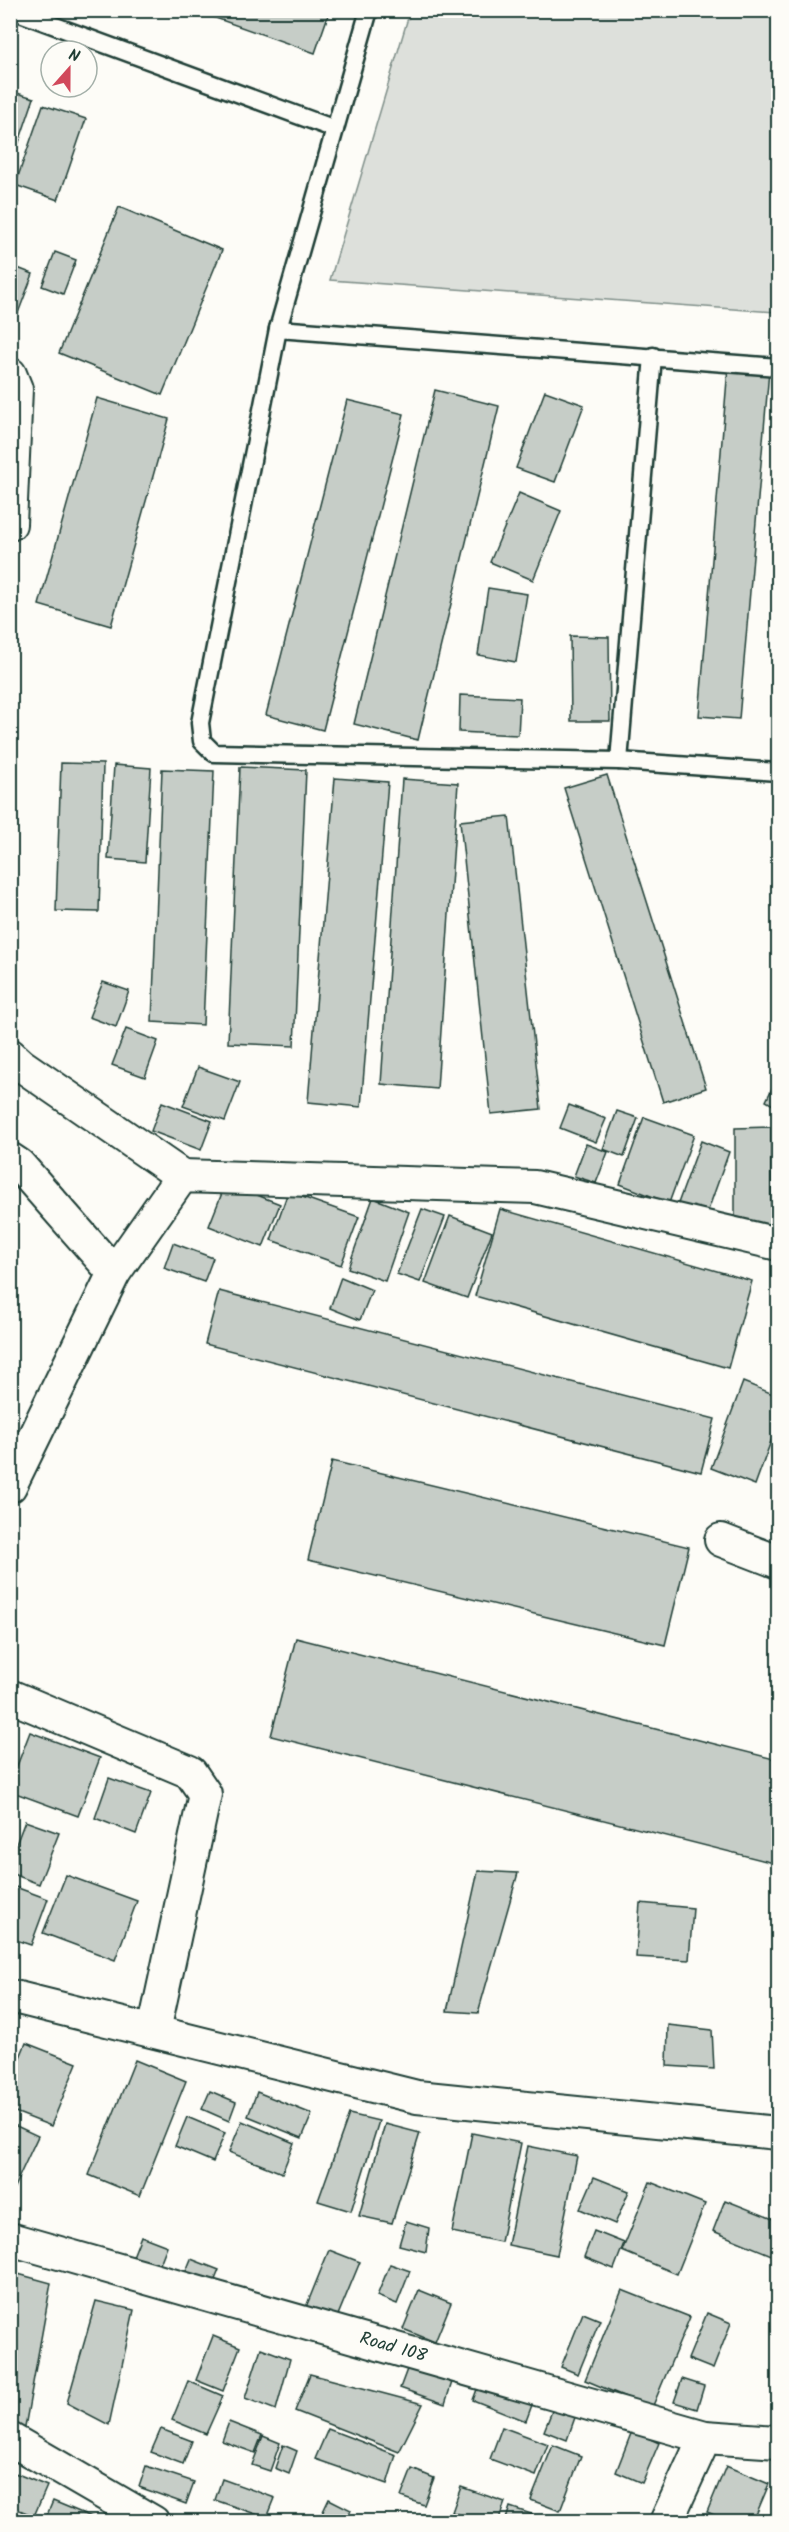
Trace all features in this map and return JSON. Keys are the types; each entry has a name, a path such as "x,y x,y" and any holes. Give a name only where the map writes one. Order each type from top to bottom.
{"street":[{"path":"10,374 16,389 10,524"},
{"path":"10,1055 21,1065 182,1176 535,1187 778,1244"},
{"path":"10,1159 19,1165 114,1274"},
{"path":"10,1486 114,1274 182,1176"},
{"path":"721,1540 778,1562"},
{"path":"10,1696 190,1772 205,1794 154,2031"},
{"path":"14,2006 154,2031 417,2097 778,2133"},
{"name":"Road 108","path":"10,2239 705,2437 778,2442"},
{"path":"666,2522 705,2437"},
{"path":"10,2439 153,2522"}],"lane":[{"path":"12,10 335,129"},
{"path":"369,10 278,329 200,723 202,741 214,753 619,761 778,772"},
{"path":"278,329 778,367"},
{"path":"619,761 653,356"}],"shaded area":[{"path":"410,11 778,11 778,303 776,312 330,280"}],"building":[{"path":"193,10 330,10 315,53"},
{"path":"10,91 34,98 17,148 10,146"},
{"path":"43,105 86,119 58,200 15,185"},
{"path":"119,207 222,250 162,395 59,353"},
{"path":"55,252 76,260 63,294 42,286"},
{"path":"10,265 33,274 15,321 10,320"},
{"path":"728,368 769,371 739,719 699,716"},
{"path":"435,390 499,406 418,740 354,724"},
{"path":"545,391 584,405 555,482 516,468"},
{"path":"97,398 169,419 111,626 39,605"},
{"path":"347,400 404,414 323,730 266,715"},
{"path":"519,493 561,511 533,580 490,562"},
{"path":"488,588 527,594 516,662 478,655"},
{"path":"570,636 609,637 610,721 571,721"},
{"path":"460,695 520,698 518,735 459,732"},
{"path":"61,763 103,764 99,912 56,911"},
{"path":"114,765 151,768 145,862 108,859"},
{"path":"240,767 306,770 294,1046 228,1043"},
{"path":"162,769 214,771 203,1025 152,1022"},
{"path":"607,775 706,1088 663,1102 564,788"},
{"path":"335,778 388,782 361,1107 308,1102"},
{"path":"402,779 458,783 437,1089 381,1084"},
{"path":"509,816 541,1109 491,1114 460,821"},
{"path":"103,982 129,991 116,1027 89,1017"},
{"path":"126,1029 158,1041 145,1077 112,1065"},
{"path":"198,1067 240,1082 225,1121 183,1106"},
{"path":"778,1076 778,1108 766,1101"},
{"path":"162,1102 212,1121 201,1150 151,1131"},
{"path":"569,1105 606,1119 596,1142 560,1128"},
{"path":"617,1111 638,1118 624,1157 603,1149"},
{"path":"644,1117 694,1135 669,1203 620,1184"},
{"path":"771,1127 771,1227 735,1227 735,1128"},
{"path":"701,1141 729,1152 706,1216 677,1206"},
{"path":"586,1144 608,1152 596,1183 574,1176"},
{"path":"226,1183 280,1204 263,1247 209,1226"},
{"path":"288,1192 359,1217 341,1265 271,1240"},
{"path":"373,1198 409,1212 385,1281 348,1268"},
{"path":"422,1209 445,1217 420,1282 397,1274"},
{"path":"500,1209 752,1281 728,1368 475,1296"},
{"path":"450,1216 492,1232 467,1298 425,1283"},
{"path":"173,1243 213,1258 204,1282 164,1268"},
{"path":"341,1277 372,1290 360,1320 330,1308"},
{"path":"219,1291 715,1419 701,1472 205,1344"},
{"path":"743,1382 778,1396 778,1422 755,1485 711,1468"},
{"path":"332,1461 689,1547 665,1645 308,1560"},
{"path":"778,1498 778,1521 771,1519"},
{"path":"296,1638 778,1760 778,1864 271,1736"},
{"path":"30,1732 100,1758 78,1816 10,1791 10,1784"},
{"path":"109,1778 151,1793 136,1834 95,1818"},
{"path":"25,1821 59,1833 39,1884 10,1873 10,1860"},
{"path":"478,1871 518,1873 478,2013 447,2011"},
{"path":"66,1875 137,1901 115,1960 43,1933"},
{"path":"10,1885 48,1899 31,1945 10,1938"},
{"path":"640,1903 693,1908 689,1960 636,1957"},
{"path":"668,2025 712,2030 714,2069 667,2066"},
{"path":"26,2043 77,2063 51,2126 10,2110 10,2081"},
{"path":"135,2060 186,2081 140,2196 89,2175"},
{"path":"210,2091 236,2102 229,2121 202,2109"},
{"path":"257,2092 312,2114 302,2138 248,2116"},
{"path":"349,2114 379,2121 351,2211 318,2201"},
{"path":"187,2117 225,2133 213,2162 175,2146"},
{"path":"242,2121 294,2143 282,2173 229,2152"},
{"path":"10,2123 38,2136 10,2196"},
{"path":"385,2124 420,2133 392,2223 359,2216"},
{"path":"472,2133 521,2143 501,2242 452,2232"},
{"path":"528,2146 577,2156 557,2255 508,2245"},
{"path":"594,2177 629,2191 615,2224 580,2209"},
{"path":"650,2182 705,2204 677,2274 622,2251"},
{"path":"725,2200 778,2221 778,2246 774,2256 713,2231"},
{"path":"406,2221 429,2228 426,2252 399,2245"},
{"path":"594,2231 624,2243 614,2269 584,2257"},
{"path":"141,2236 167,2246 156,2274 130,2264"},
{"path":"329,2250 360,2262 336,2320 306,2307"},
{"path":"191,2259 219,2270 210,2292 182,2281"},
{"path":"390,2264 410,2271 397,2304 377,2296"},
{"path":"18,2274 51,2283 24,2433 10,2426 10,2308"},
{"path":"419,2290 451,2303 435,2342 403,2329"},
{"path":"622,2290 690,2317 652,2408 585,2380"},
{"path":"96,2301 134,2310 109,2425 67,2403"},
{"path":"583,2313 600,2320 578,2374 561,2367"},
{"path":"707,2313 731,2323 713,2369 688,2359"},
{"path":"213,2336 240,2347 223,2391 196,2380"},
{"path":"261,2348 290,2359 276,2410 245,2398"},
{"path":"409,2364 453,2379 445,2404 400,2388"},
{"path":"310,2374 423,2404 399,2452 295,2411"},
{"path":"682,2379 704,2386 697,2409 674,2402"},
{"path":"188,2381 223,2396 206,2434 172,2420"},
{"path":"479,2384 532,2405 526,2421 473,2400"},
{"path":"556,2401 578,2409 567,2440 544,2431"},
{"path":"229,2422 262,2435 255,2453 222,2441"},
{"path":"502,2427 548,2444 536,2476 490,2459"},
{"path":"161,2429 192,2441 183,2464 151,2452"},
{"path":"328,2429 396,2455 387,2484 315,2459"},
{"path":"632,2431 659,2443 642,2483 616,2472"},
{"path":"263,2436 280,2443 270,2471 252,2465"},
{"path":"283,2445 297,2451 289,2474 275,2468"},
{"path":"553,2445 581,2456 560,2511 531,2500"},
{"path":"146,2466 194,2482 186,2504 139,2487"},
{"path":"726,2466 769,2484 753,2522 731,2522 707,2512"},
{"path":"412,2469 434,2478 424,2505 401,2497"},
{"path":"10,2471 47,2486 34,2516 10,2506"},
{"path":"222,2479 275,2498 267,2518 215,2500"},
{"path":"461,2487 505,2502 498,2522 477,2522 452,2512"},
{"path":"329,2499 351,2510 346,2522 318,2522"},
{"path":"53,2501 94,2518 92,2522 44,2522"},
{"path":"510,2507 534,2515 531,2522 505,2522"}]}
